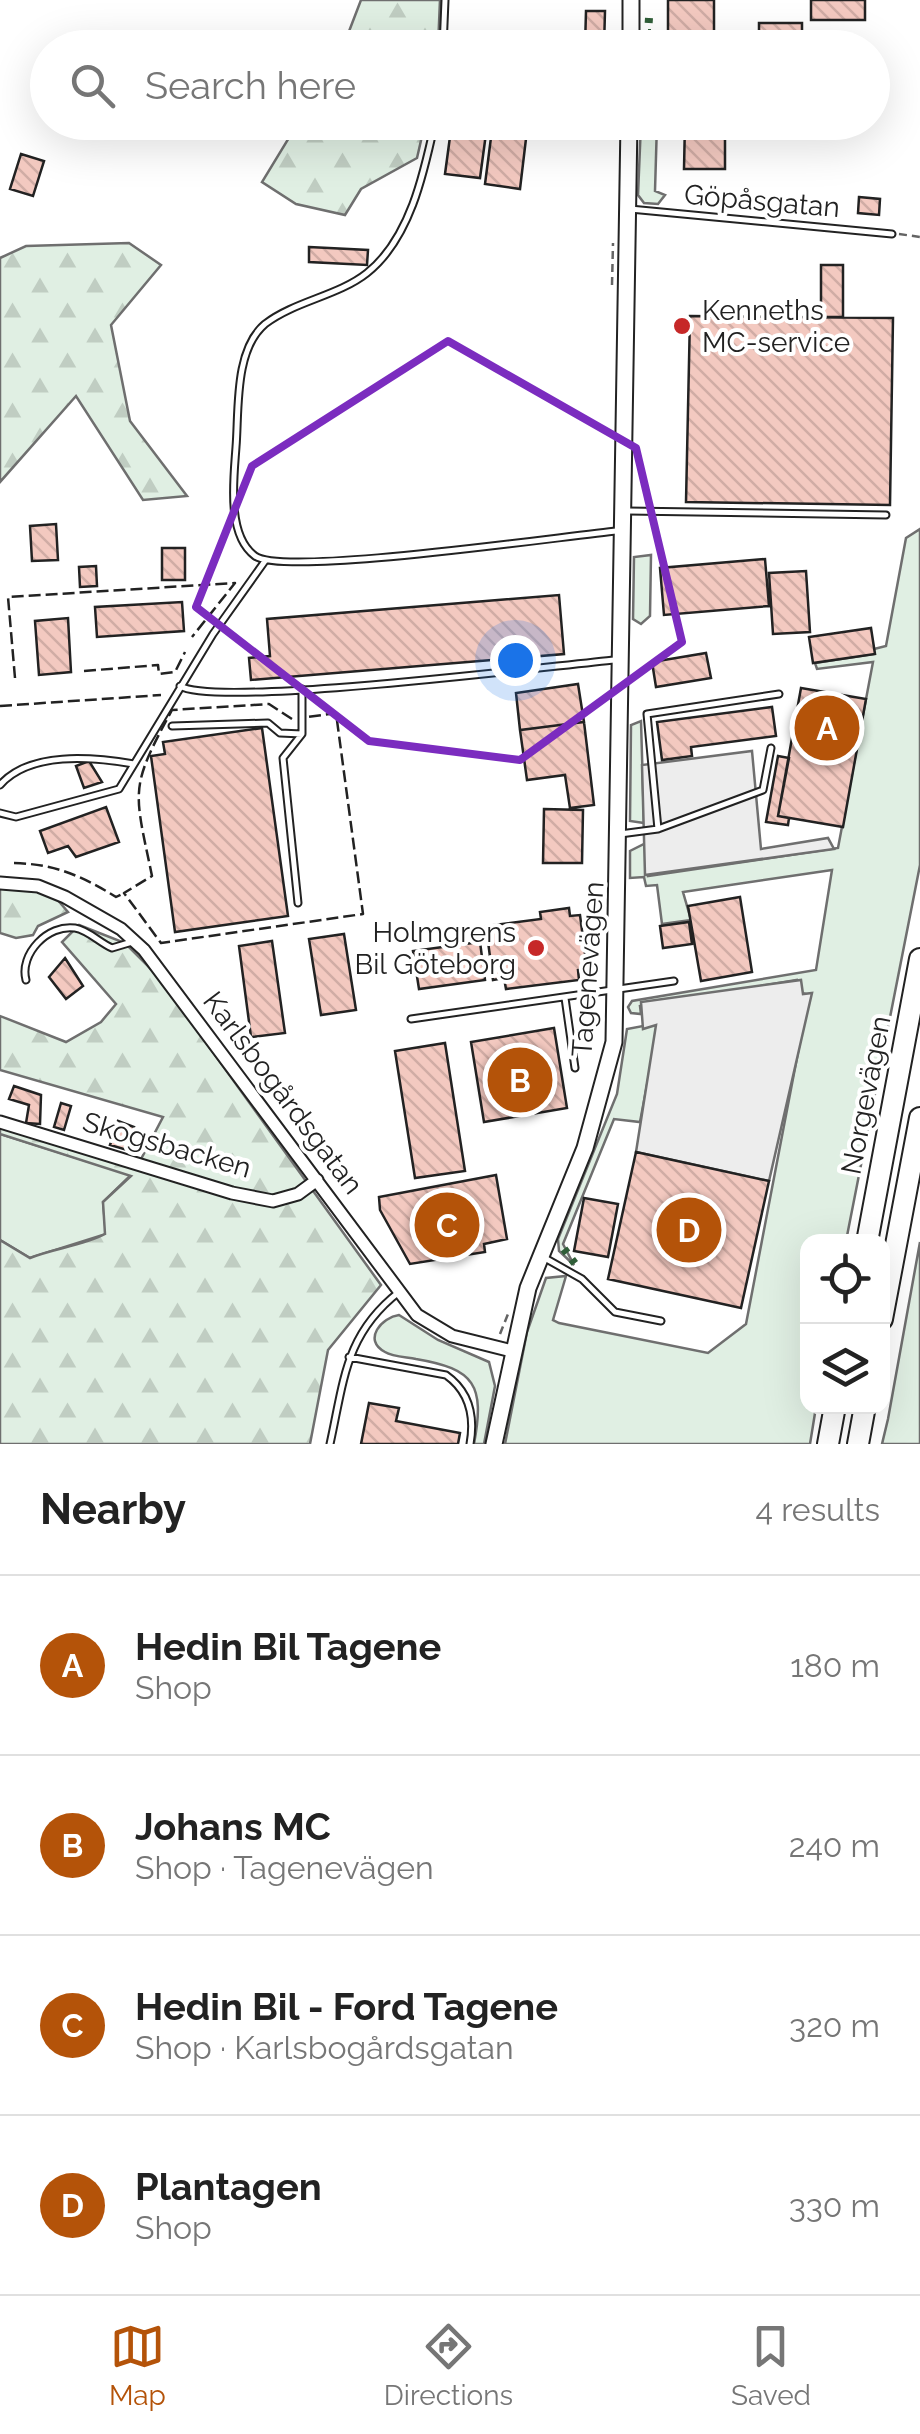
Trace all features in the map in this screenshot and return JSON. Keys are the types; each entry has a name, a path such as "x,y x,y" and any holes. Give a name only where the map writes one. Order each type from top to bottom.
{"highway":[{"name":"Norgevägen","path":"868,1234 920,959"},
{"name":"Norgevägen","path":"890,1279 920,1118"},
{"path":"828,1444 834,1414"},
{"path":"858,1444 864,1414"}],"street":[{"path":"630,30 631,0"},
{"name":"Tagenevägen","path":"494,1444 505,1349 602,1096 614,1042 629,140"},
{"name":"Karlsbogårdsgatan","path":"0,883 38,886 66,897 134,940 399,1292 434,1328 505,1349"},
{"name":"Skogsbacken","path":"0,1122 273,1201 298,1194 317,1180"}],"lane":[{"path":"444,30 445,0"},
{"path":"430,140 406,225 368,272 264,325 248,348 234,486 243,542 251,554 265,562 376,558 625,531"},
{"name":"Göpåsgatan","path":"628,209 892,234"},
{"path":"625,511 886,515"},
{"path":"0,813 16,817 110,793 126,782 180,686 265,562"},
{"path":"180,686 190,692 216,693 302,689 623,660"},
{"path":"298,903 283,758 302,734 302,689"},
{"path":"658,829 647,714 779,694"},
{"path":"172,726 268,722 280,734 302,734"},
{"path":"620,834 658,829 763,790 771,748"},
{"path":"0,785 30,763 95,760 134,764"},
{"path":"26,980 26,961 34,945 65,928 77,928 112,948 123,948 134,940"},
{"path":"410,1020 674,981"},
{"path":"565,998 575,1068"},
{"path":"540,1256 582,1278 616,1312 661,1321"},
{"path":"330,1444 350,1356 362,1327 399,1292"},
{"path":"350,1356 446,1375 458,1384 472,1416 470,1444"}],"path":[{"path":"614,298 616,228"},
{"path":"892,234 920,237"},
{"path":"505,1349 508,1315"}],"highlighted area":[{"path":"448,341 636,448 682,642 520,760 369,741 196,607 252,466"}],"green space":[{"path":"361,0 440,0 439,30 350,30"},
{"path":"287,140 421,140 417,158 361,189 345,215 296,204 262,182"},
{"path":"640,140 656,140 655,191 665,195 658,204 644,203 638,195"},
{"path":"129,243 161,265 111,325 130,421 187,496 143,500 76,396 0,482 0,258 26,246"},
{"path":"920,529 920,865 847,1234 800,1234 800,1414 815,1414 810,1444 505,1444 527,1332 546,1278 566,1276 553,1320 559,1323 708,1353 746,1324 809,995 802,993 797,980 640,1006 641,1014 631,1013 628,1007 632,1001 816,970 832,870 683,892 691,920 662,924 657,885 646,886 644,877 630,878 630,851 646,843 648,876 838,848 873,662 817,669 815,663 874,654 874,649 886,646 906,538"},
{"path":"651,555 650,616 641,624 633,619 634,557"},
{"path":"641,721 644,823 630,821 631,725"},
{"path":"26,887 55,897 68,912 38,926 33,935 16,938 0,933 0,888"},
{"path":"79,925 125,943 158,976 381,1285 328,1350 310,1444 0,1444 0,1240 30,1258 105,1234 103,1202 131,1176 0,1134 0,1118 140,1161 163,1117 0,1070 0,1016 66,1042 101,1022 116,1004 62,942"},
{"path":"664,1022 658,1027 640,1122 614,1119 563,1244 574,1265 559,1251 558,1239 617,1094 627,1029"},
{"path":"0,1134 131,1175 103,1202 106,1234 30,1258 0,1240"},
{"path":"920,1242 920,1444 882,1444"},
{"path":"399,1315 438,1340 489,1362 495,1386 484,1444 474,1444 476,1394 463,1375 436,1363 392,1355 378,1347 377,1330 386,1320"}],"shaded area":[{"path":"752,751 761,849 828,838 834,849 645,875 642,765"},
{"path":"801,980 803,994 812,993 769,1181 636,1152 656,1025 643,1029 641,1002"}],"building":[{"path":"668,0 714,0 714,30 668,30"},
{"path":"811,0 865,0 865,20 811,20"},
{"path":"586,11 605,11 604,30 585,30"},
{"path":"759,23 802,23 802,30 759,30"},
{"path":"450,140 485,140 480,178 445,174"},
{"path":"491,140 526,140 520,189 485,184"},
{"path":"685,140 725,140 725,169 684,169"},
{"path":"21,154 44,161 33,196 10,189"},
{"path":"859,197 880,199 879,215 858,213"},
{"path":"309,247 368,250 367,265 309,262"},
{"path":"821,265 843,265 843,317 821,317"},
{"path":"690,316 893,318 890,505 686,502"},
{"path":"56,524 58,560 32,561 30,526"},
{"path":"162,548 185,548 185,580 162,580"},
{"path":"765,559 769,606 664,615 660,568"},
{"path":"96,566 97,586 80,587 79,567"},
{"path":"806,571 810,632 773,634 769,573"},
{"path":"559,595 564,654 251,680 249,658 270,656 267,619"},
{"path":"182,602 184,631 97,637 95,607"},
{"path":"68,618 71,672 39,675 35,621"},
{"path":"871,628 875,654 813,663 809,637"},
{"path":"706,653 711,678 656,687 652,662"},
{"path":"578,684 584,722 520,730 516,693"},
{"path":"801,688 866,699 843,827 778,816"},
{"path":"772,707 776,736 691,747 692,756 662,760 657,722"},
{"path":"584,722 594,805 570,808 565,775 527,780 520,730"},
{"path":"262,728 288,916 175,932 151,756 165,754 163,742"},
{"path":"778,756 789,758 778,816 789,818 788,825 766,822"},
{"path":"89,761 102,782 84,788 76,766"},
{"path":"106,807 119,842 76,857 68,846 48,853 40,831"},
{"path":"544,809 583,810 582,863 543,863"},
{"path":"740,897 752,972 701,981 688,906"},
{"name":"Holmgrens Bil Göteborg","path":"569,908 570,916 580,915 587,969 578,970 579,980 506,989 504,978 493,980 486,926 541,919 540,912"},
{"path":"689,922 692,944 663,948 660,926"},
{"path":"344,934 356,1010 321,1015 309,939"},
{"path":"272,941 285,1033 251,1037 239,946"},
{"path":"480,942 485,980 419,989 413,951"},
{"path":"65,958 83,986 66,999 49,977"},
{"path":"554,1028 567,1108 484,1122 471,1042"},
{"path":"445,1043 465,1171 415,1178 395,1051"},
{"path":"14,1086 41,1095 40,1124 26,1123 29,1105 9,1099"},
{"path":"61,1103 71,1106 64,1130 54,1127"},
{"path":"118,1121 134,1127 127,1150 110,1145"},
{"path":"636,1152 769,1181 741,1308 608,1279"},
{"path":"496,1175 507,1239 484,1244 485,1252 410,1264 380,1210 379,1197"},
{"path":"584,1198 618,1204 608,1257 574,1251"},
{"path":"369,1403 399,1408 396,1421 460,1433 458,1444 361,1444"}],"hedge":[{"path":"648,30 649,18"},
{"path":"564,1249 576,1265"}],"fence":[{"path":"15,678 8,597 235,583 192,637"},
{"path":"84,671 158,665 159,674 175,672 185,652"},
{"path":"0,706 161,695"},
{"path":"292,719 269,704 172,710 148,757 139,790 141,824 152,876 124,893 161,943 363,914 336,713 308,717"},
{"path":"14,863 68,872 116,897 124,893"}],"place":[{"name":"Kenneths MC-service","path":"682,326"},
{"name":"Hedin Bil Tagene","path":"827,728"},
{"name":"Holmgrens Bil Göteborg","path":"536,948"},
{"name":"Johans MC","path":"520,1080"},
{"name":"Hedin Bil - Ford Tagene","path":"447,1225"},
{"name":"Plantagen","path":"689,1230"}]}
